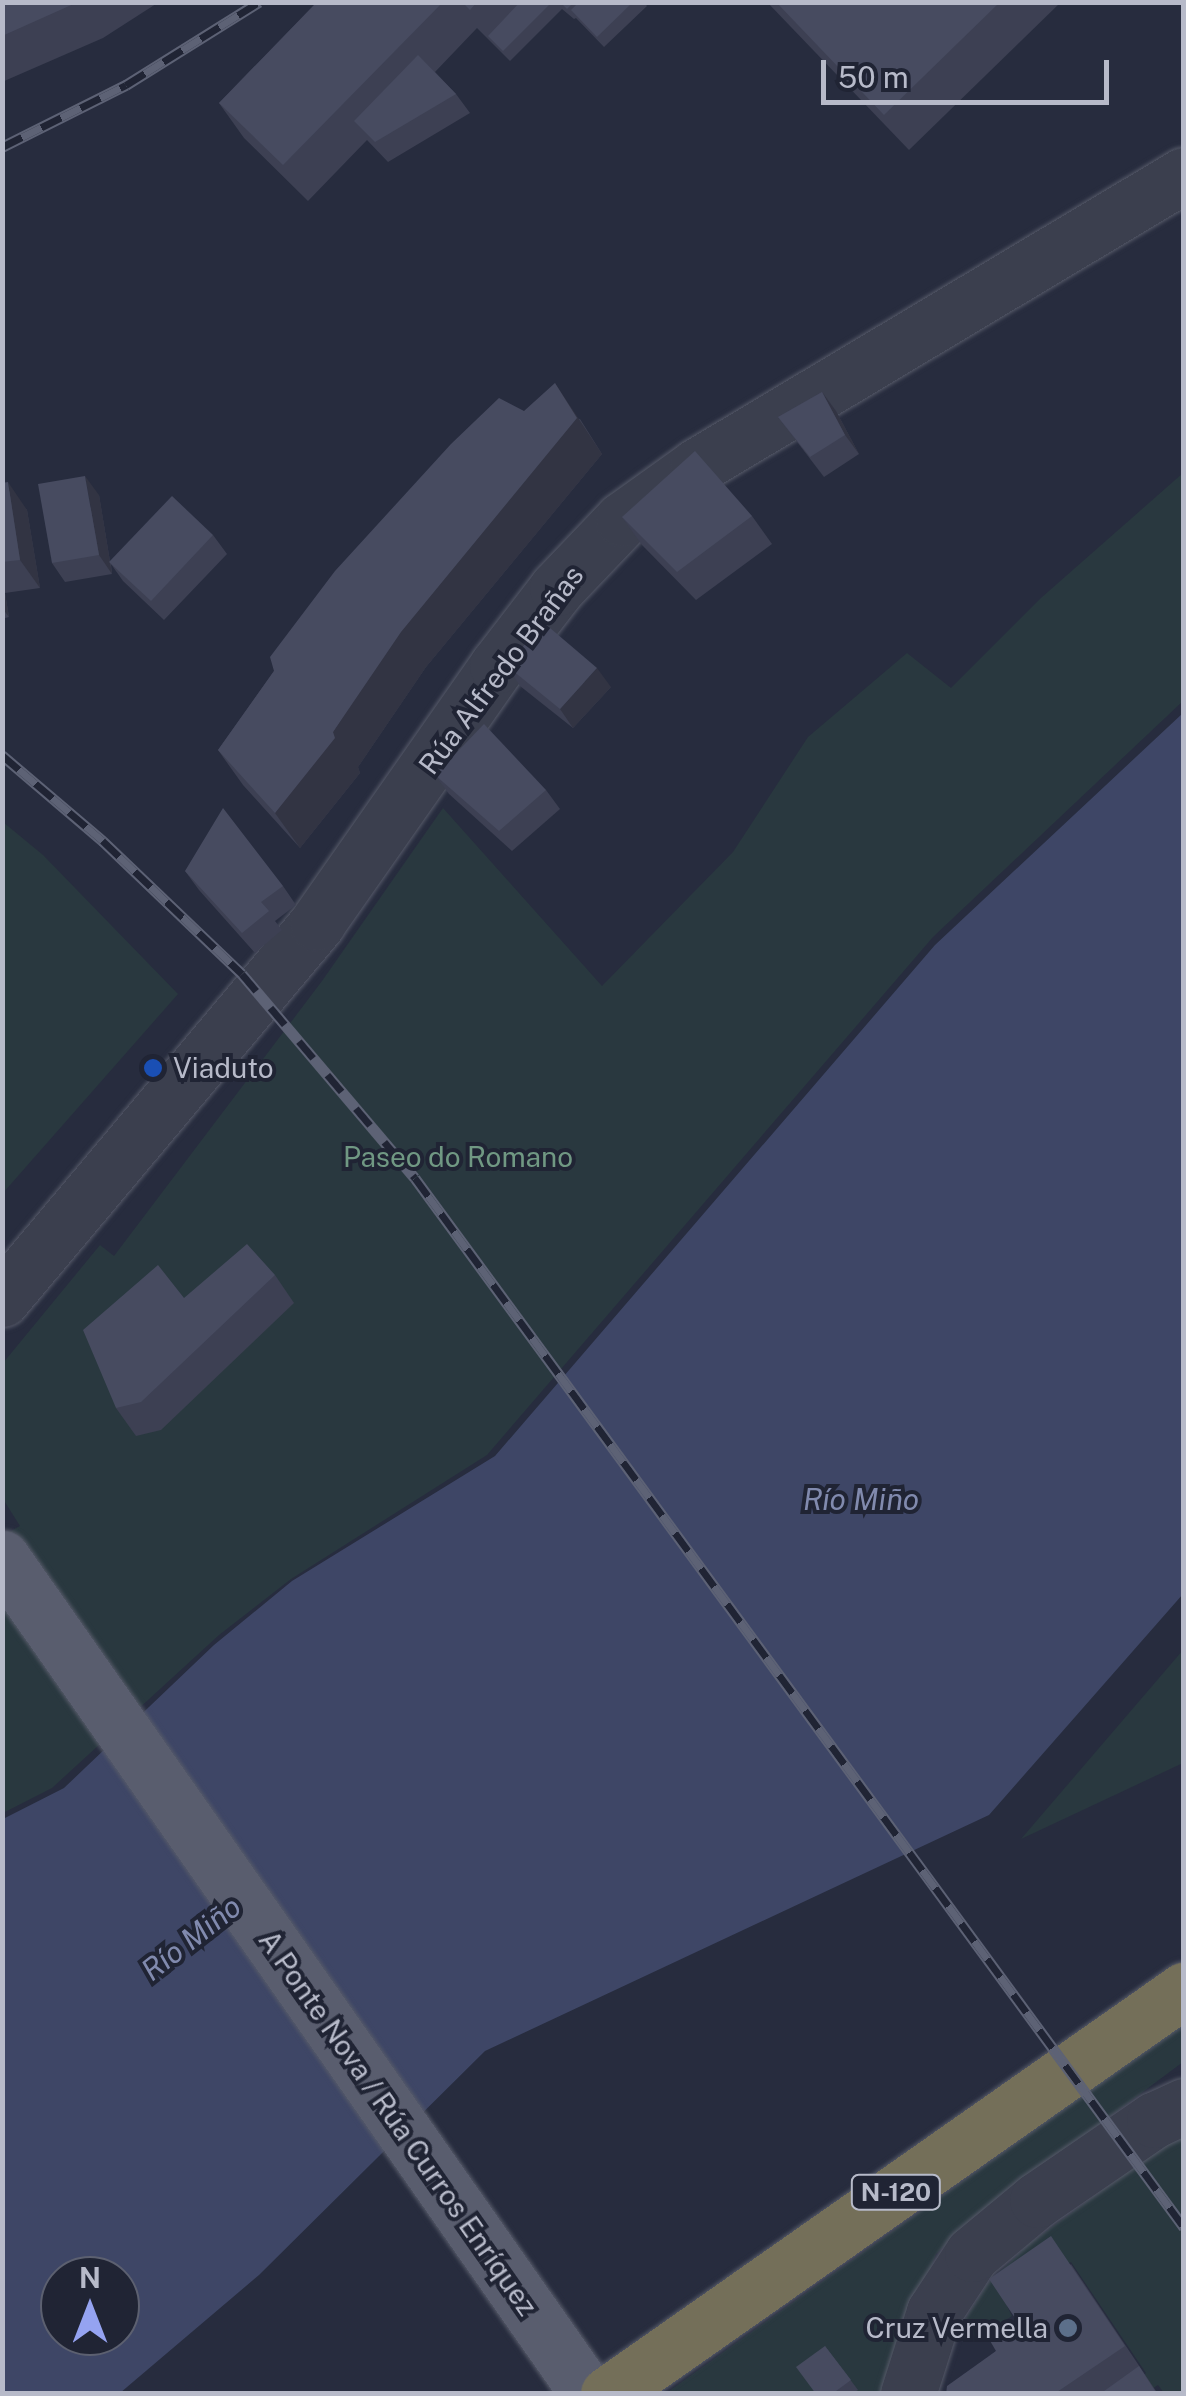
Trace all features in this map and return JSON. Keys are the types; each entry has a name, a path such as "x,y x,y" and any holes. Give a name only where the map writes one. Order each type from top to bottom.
{"highway":[{"name":"N-120","path":"608,2394 1184,1990"}],"main road":[{"name":"A Ponte Nova / Rúa Curros Enríquez","path":"2,1558 588,2394"}],"street":[{"name":"Rúa Alfredo Brañas","path":"4,1293 317,923 497,666 557,588 624,519 697,466 1184,175"},
{"path":"908,2394 934,2312 972,2254 1037,2200 1154,2120 1184,2106"}],"green space":[{"name":"Paseo do Romano","path":"1183,473 1183,701 933,937 487,1455 291,1579 219,1635 52,1788 3,1813 2,1536 20,1526 3,1499 3,1363 100,1245 114,1256 322,981 443,808 602,986 733,852 808,737 907,653 951,688 1041,598"},
{"path":"3,822 43,855 178,994 3,1193"},
{"path":"1183,1650 1183,1763 1021,1839"},
{"path":"1183,2023 1183,2062 975,2217 936,2254 887,2393 665,2394"},
{"path":"1183,2131 1183,2393 1164,2393 1158,2385 1146,2393 1117,2393 1146,2373 1071,2262 1007,2306 1012,2316 989,2331 975,2336 959,2329 987,2284 1030,2243"}],"water":[{"name":"Río Miño","path":"1183,713 1183,1594 989,1815 485,2051 259,2275 120,2393 3,2394 3,1819 64,1788 214,1645 292,1581 495,1456 935,945"}],"building":[{"path":"2,2 78,2 2,36"},
{"path":"317,2 443,2 283,165 219,103"},
{"path":"520,2 552,2 503,51 488,36"},
{"path":"579,2 633,2 597,37 571,10"},
{"path":"776,2 1000,2 884,115"},
{"path":"418,55 456,94 375,142 354,121"},
{"path":"555,383 577,418 401,632 333,732 335,738 275,813 218,750 274,671 270,657 335,571 451,444 499,398 524,411"},
{"path":"822,392 845,435 810,457 778,417"},
{"path":"695,451 752,516 677,572 622,517"},
{"path":"85,476 99,555 52,563 38,484"},
{"path":"8,482 20,560 2,562 2,483"},
{"path":"172,496 213,535 151,601 109,562"},
{"path":"543,622 597,668 560,709 507,666"},
{"path":"484,724 546,790 499,831 435,775"},
{"path":"223,808 283,886 261,902 269,911 242,933 185,871"},
{"path":"247,1244 275,1275 141,1402 116,1408 83,1330 158,1265 184,1298"},
{"name":"Cruz Vermella","path":"1051,2236 1125,2346 1054,2394 946,2394 947,2386 996,2351 986,2334 989,2325 1001,2322 1010,2330 1019,2324 989,2279"},
{"path":"825,2346 851,2380 832,2394 816,2394 796,2367"},
{"path":"1139,2366 1157,2394 1100,2394"}],"railway":[{"path":"2,147 126,85 259,2"},
{"path":"2,755 103,841 242,974 415,1178 1184,2227"}],"place":[{"name":"Viaduto","path":"153,1068"},
{"name":"Cruz Vermella","path":"1068,2328"}]}
